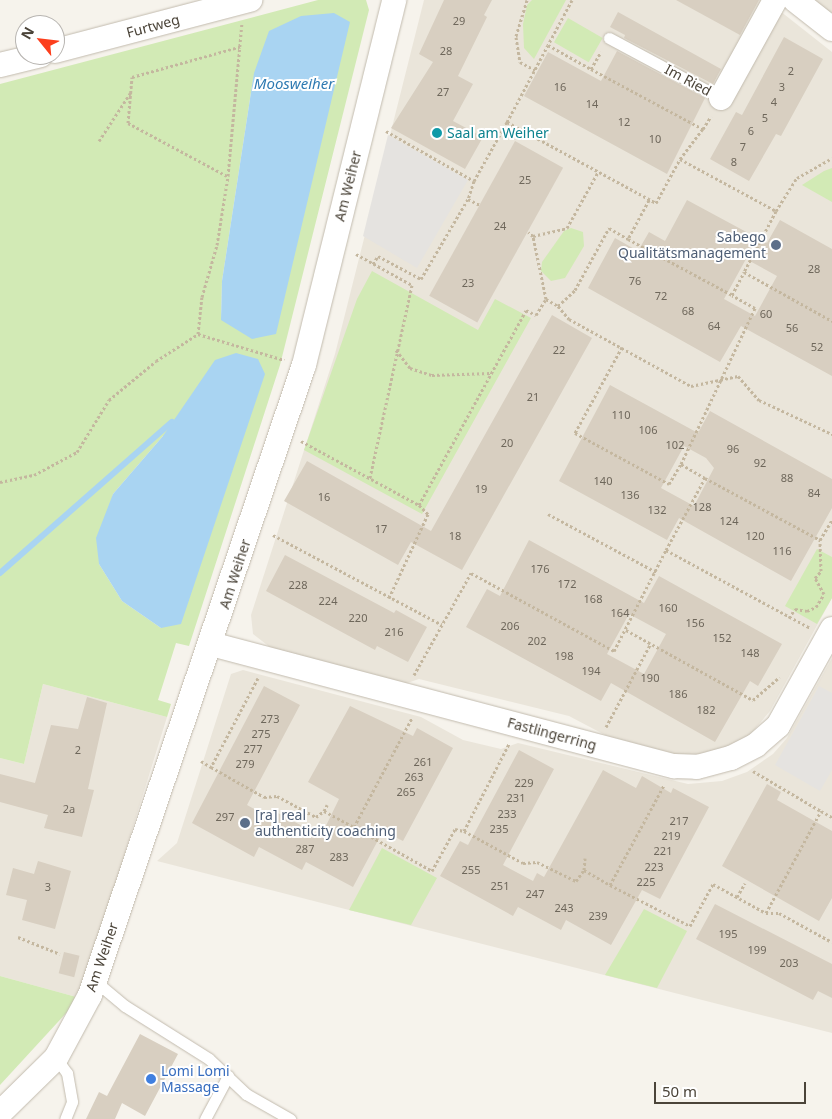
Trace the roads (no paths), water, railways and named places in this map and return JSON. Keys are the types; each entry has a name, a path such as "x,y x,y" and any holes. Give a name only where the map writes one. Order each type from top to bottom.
{"street":[{"name":"Im Ried","path":"721,98 775,0"},
{"name":"Furtweg","path":"65,49 245,1"},
{"name":"Am Weiher","path":"0,1113 56,1058 95,981 211,644 304,365 393,1"},
{"path":"806,4 832,29"},
{"path":"0,65 15,61"},
{"name":"Fastlingerring","path":"211,644 674,766 697,767 731,758 756,745 778,726 830,633"}],"lane":[{"name":"Im Ried","path":"609,38 721,98"},
{"path":"95,981 125,1006 209,1059 246,1094 290,1119"},
{"path":"56,1058 67,1073 72,1102 66,1119"},
{"path":"205,1119 228,1076"}],"water":[{"name":"Moosweiher","path":"334,13 350,22 276,334 252,339 221,320 222,281 254,73 269,31 301,16"},
{"path":"236,353 258,359 265,374 181,624 161,628 122,601 99,564 96,538 113,494 163,436 215,360"}],"waterway":[{"path":"0,573 172,422"}],"place":[{"name":"Saal am Weiher","path":"437,133"},
{"name":"Sabego Qualitätsmanagement","path":"776,245"},
{"name":"[ra] real authenticity coaching","path":"245,823"},
{"name":"Lomi Lomi Massage","path":"151,1079"}]}
